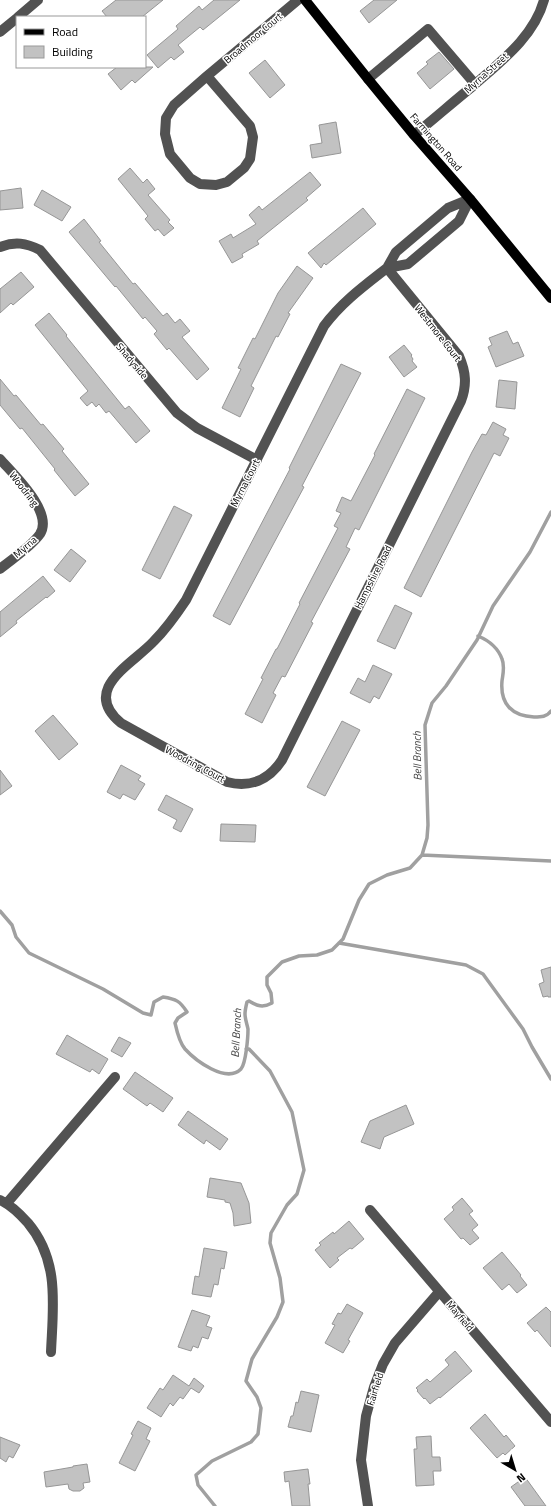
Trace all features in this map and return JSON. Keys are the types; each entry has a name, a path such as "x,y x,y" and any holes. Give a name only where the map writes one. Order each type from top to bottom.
{"main road":[{"name":"Farmington Road","path":"305,0 414,135 470,199 551,298"}],"street":[{"path":"19,16 38,0"},
{"name":"Broadmoor Court","path":"208,76 250,126 252,137 250,159 244,168 227,182 216,186 200,184 190,178 170,154 165,134 166,118 174,105 208,76 298,0"},
{"name":"Myrna Street","path":"414,135 506,56 527,33 536,20 544,0"},
{"path":"0,32 16,19"},
{"path":"368,79 428,29 475,84"},
{"name":"Myrna Court","path":"388,268 396,252 448,208 470,199"},
{"name":"Myrna Court","path":"106,700 108,687 114,676 154,642 173,620 186,600 324,326 343,304 357,291 388,268 408,264 459,221 470,199"},
{"name":"Shadyside","path":"0,247 8,244 24,244 40,250 177,413 197,428 257,460"},
{"name":"Westmore Court","path":"388,268 459,356 463,365 465,372 465,390 461,402 448,427"},
{"name":"Hampshire Road","path":"298,727 448,427"},
{"name":"Woodring","path":"0,459 39,507 43,522"},
{"name":"Myrna","path":"0,568 40,534 43,522"},
{"name":"Woodring Court","path":"106,700 111,713 121,723 219,778 234,783 249,784 269,775 282,760 298,727"},
{"path":"51,1352 54,1297 49,1262 43,1245 33,1229 22,1217 3,1202 115,1077"},
{"name":"Mayfield","path":"370,1210 551,1422"},
{"name":"Fairfield","path":"368,1506 361,1460 366,1416 374,1387 383,1364 395,1344 440,1292"}],"building":[{"path":"116,0 163,0 143,16 106,16 102,11"},
{"path":"214,0 240,0 203,30 200,27 178,45 184,52 174,60 171,57 158,68 147,55 178,29 176,26 199,6 202,10"},
{"path":"374,0 397,0 369,23 360,11"},
{"path":"439,52 454,69 430,89 417,73 428,64 426,62"},
{"path":"265,60 285,85 270,98 249,73"},
{"path":"153,67 135,83 132,80 121,90 108,74 116,68"},
{"path":"336,122 341,153 312,158 310,145 322,143 319,125"},
{"path":"130,168 143,183 147,179 155,189 148,195 170,220 168,222 174,228 164,236 158,229 155,231 145,219 148,216 118,179"},
{"path":"310,172 321,185 306,198 308,200 257,241 259,244 242,254 243,257 232,263 219,241 231,234 233,238 256,224 249,215 259,206 262,210"},
{"path":"21,188 23,208 0,210 0,191"},
{"path":"42,190 71,207 62,221 34,205"},
{"path":"363,208 376,224 326,265 324,263 321,268 308,253"},
{"path":"84,219 101,241 99,242 133,284 135,283 163,316 167,313 175,323 180,319 190,331 182,337 209,369 197,380 169,348 167,350 154,334 157,331 145,317 143,319 69,232"},
{"path":"297,266 313,278 288,313 290,314 278,337 276,336 251,386 254,388 240,417 222,408 241,369 238,368 253,338 255,339 278,293"},
{"path":"21,272 34,287 13,305 11,303 0,313 0,289"},
{"path":"49,313 125,409 129,406 150,431 136,443 109,411 106,413 99,404 96,407 92,402 87,406 80,398 88,391 35,325"},
{"path":"507,331 513,344 518,342 524,356 496,367 488,347 492,345 489,338"},
{"path":"404,345 412,355 412,361 417,367 404,377 389,357"},
{"path":"341,364 361,373 302,486 304,487 230,625 213,616 290,469 289,468"},
{"path":"0,379 14,396 16,395 41,425 43,424 64,449 62,451 89,484 75,496 22,428 20,429 0,405"},
{"path":"499,380 517,382 515,409 496,407"},
{"path":"407,389 425,398 359,530 355,528 346,547 350,549 311,622 313,623 285,677 282,676 273,693 276,695 262,723 245,714 263,679 261,678 338,528 334,526 341,513 336,511 342,497 351,501"},
{"path":"493,422 506,429 503,435 509,438 500,456 494,453 421,597 404,588 472,452 482,434 486,435"},
{"path":"174,506 192,515 160,579 142,570"},
{"path":"71,549 86,561 70,582 54,570"},
{"path":"43,576 55,591 16,621 17,623 0,637 0,612"},
{"path":"395,605 412,613 395,649 377,641"},
{"path":"373,665 392,674 379,699 374,696 370,703 350,693 358,678 365,682"},
{"path":"53,715 78,744 59,760 35,731"},
{"path":"342,721 360,730 325,796 307,787"},
{"path":"121,765 141,776 138,780 145,784 135,800 123,794 120,799 107,792"},
{"path":"0,770 12,786 0,795"},
{"path":"166,795 193,809 181,832 173,828 177,820 158,810"},
{"path":"221,824 256,825 255,842 220,841"},
{"path":"551,967 551,997 543,997 539,984 544,982 541,970"},
{"path":"67,1035 108,1059 99,1074 92,1069 90,1072 56,1054"},
{"path":"119,1037 131,1043 122,1057 111,1051"},
{"path":"135,1072 173,1098 163,1112 150,1103 147,1106 123,1089"},
{"path":"406,1105 414,1124 384,1137 380,1149 361,1142 370,1121"},
{"path":"188,1111 228,1139 220,1150 206,1140 204,1144 178,1125"},
{"path":"210,1178 241,1183 249,1203 251,1223 234,1226 233,1213 230,1203 225,1202 225,1200 207,1197"},
{"path":"462,1198 473,1211 469,1214 478,1225 472,1230 479,1238 470,1245 463,1238 461,1239 444,1219 454,1210 452,1207"},
{"path":"349,1221 364,1239 352,1249 350,1248 337,1258 339,1260 330,1268 315,1250 321,1245 319,1243 333,1232 334,1234"},
{"path":"204,1248 227,1252 224,1269 221,1268 218,1285 214,1284 211,1297 192,1294 195,1276 199,1277"},
{"path":"502,1252 521,1275 520,1276 527,1285 517,1293 509,1284 502,1290 483,1268"},
{"path":"347,1304 363,1313 348,1340 350,1341 343,1353 325,1343 335,1325 332,1324 338,1313 341,1314"},
{"path":"546,1307 551,1312 551,1347 537,1330 535,1332 527,1323"},
{"path":"192,1310 210,1316 206,1326 212,1328 208,1339 202,1337 198,1348 193,1346 191,1351 178,1347"},
{"path":"455,1351 472,1371 440,1398 439,1397 430,1404 417,1391 418,1390 416,1388 427,1379 430,1382 449,1365 445,1360"},
{"path":"173,1375 189,1386 194,1378 204,1386 199,1393 191,1388 183,1399 180,1397 173,1406 170,1403 161,1417 147,1408 160,1388 163,1390"},
{"path":"301,1391 319,1395 311,1432 288,1427 291,1416 293,1416 296,1402 298,1403"},
{"path":"485,1414 504,1437 506,1435 515,1446 505,1455 503,1453 497,1458 470,1428"},
{"path":"138,1421 151,1428 146,1439 150,1441 135,1471 119,1463 133,1435 131,1434"},
{"path":"431,1436 432,1457 440,1457 441,1471 433,1471 434,1485 416,1486 414,1449 417,1449 416,1437"},
{"path":"0,1437 20,1445 13,1458 9,1456 6,1462 0,1458"},
{"path":"87,1464 90,1482 83,1483 84,1488 80,1491 73,1491 69,1489 68,1484 46,1487 44,1472"},
{"path":"308,1469 310,1506 292,1506 289,1481 285,1482 284,1472"},
{"path":"525,1477 546,1506 525,1506 511,1487"}],"waterway":[{"name":"Bell Branch","path":"0,911 12,925 16,937 29,953 103,989 143,1013 151,1015 154,1002 163,997 177,1001 187,1012 178,1018 175,1023 177,1033 185,1049 203,1064 219,1072 227,1074 235,1073 241,1069 243,1066 247,1044 248,1029 245,1014 247,1002 249,1001 263,1006 272,1003 271,993 267,985 267,977 282,962 299,956 317,955 332,950 343,939 359,900 369,884 387,875 410,868 422,855 427,838 428,825 425,725 432,703 446,686 477,640 493,606 530,552 551,512"},
{"path":"478,636 493,645 500,655 504,670 502,681 503,696 509,707 519,714 534,717 546,716 551,711"},
{"path":"422,855 551,861"},
{"path":"339,943 466,965 483,974 523,1029 551,1079"},
{"path":"215,1506 198,1485 196,1475 212,1461 251,1442 258,1434 261,1408 257,1397 246,1381 252,1359 277,1317 283,1302 280,1278 270,1243 271,1233 287,1205 297,1194 304,1170 292,1112 270,1071 249,1049 246,1049"}]}
